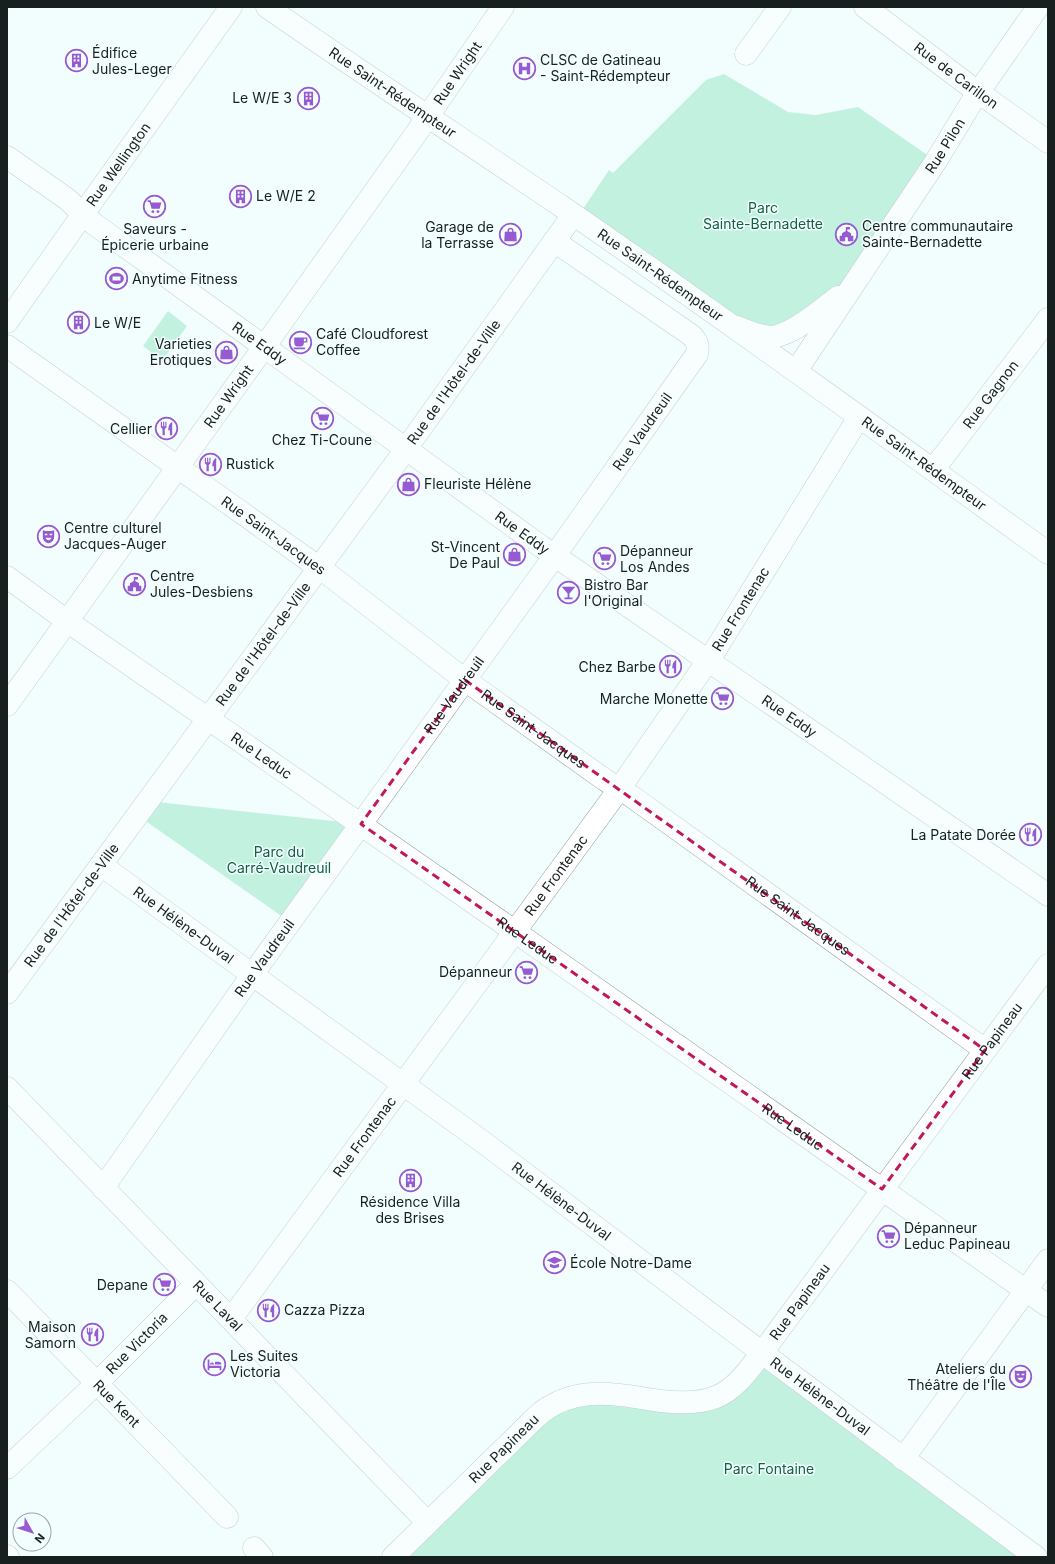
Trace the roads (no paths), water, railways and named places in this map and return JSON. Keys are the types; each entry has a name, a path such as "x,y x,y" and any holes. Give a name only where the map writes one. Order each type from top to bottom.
{"street":[{"name":"Rue Wellington","path":"7,322 230,7"},
{"name":"Rue Saint-Rédempteur","path":"266,7 573,215 729,324 1048,553"},
{"name":"Rue Wright","path":"7,705 264,347 503,7"},
{"path":"746,54 780,7"},
{"name":"Rue de Carillon","path":"865,7 978,92 1048,142"},
{"name":"Rue Pilon","path":"796,372 852,285 936,161 978,92 1038,7"},
{"name":"Rue Eddy","path":"7,157 67,199 94,224 555,556 1048,895"},
{"name":"Rue de l'Hôtel-de-Ville","path":"7,993 406,449 573,215"},
{"name":"Rue Vaudreuil","path":"103,1188 252,976 555,556 693,361 699,347 691,335 554,241"},
{"name":"Rue Pilon","path":"729,324 753,333 770,337 780,335 801,324 852,285"},
{"name":"Rue Gagnon","path":"933,470 1048,319"},
{"name":"Rue Saint-Jacques","path":"7,346 319,568 465,680 620,788 985,1050"},
{"name":"Rue Frontenac","path":"230,1319 620,788 708,661 859,417"},
{"name":"Rue Leduc","path":"7,577 67,621 361,824 1048,1306"},
{"name":"Rue Hélène-Duval","path":"101,865 252,976 483,1142 903,1459 1036,1557"},
{"name":"Rue Papineau","path":"393,1557 539,1414 553,1404 568,1398 602,1393 670,1402 700,1402 716,1397 730,1389 762,1353 1048,965"},
{"name":"Rue Laval","path":"7,1088 428,1523"},
{"path":"903,1459 1048,1260"},
{"name":"Rue Victoria","path":"7,1468 97,1383 196,1284"},
{"name":"Rue Kent","path":"7,1291 227,1517"}],"place":[{"name":"Édifice Jules-Leger","path":"76,61"},
{"name":"CLSC de Gatineau - Saint-Rédempteur","path":"524,68"},
{"name":"Le W/E 3","path":"308,98"},
{"name":"Le W/E 2","path":"241,196"},
{"name":"Saveurs - Épicerie urbaine","path":"155,207"},
{"name":"Centre communautaire Sainte-Bernadette","path":"846,234"},
{"name":"Garage de la Terrasse","path":"510,235"},
{"name":"Anytime Fitness","path":"116,279"},
{"name":"Le W/E","path":"79,323"},
{"name":"Café Cloudforest Coffee","path":"300,342"},
{"name":"Varieties Erotiques","path":"227,352"},
{"name":"Chez Ti-Coune","path":"322,418"},
{"name":"Cellier","path":"167,429"},
{"name":"Rustick","path":"211,464"},
{"name":"Fleuriste Hélène","path":"409,484"},
{"name":"Centre culturel Jacques-Auger","path":"48,536"},
{"name":"St-Vincent De Paul","path":"515,555"},
{"name":"Dépanneur Los Andes","path":"605,559"},
{"name":"Centre Jules-Desbiens","path":"134,584"},
{"name":"Bistro Bar l'Original","path":"568,593"},
{"name":"Chez Barbe","path":"671,667"},
{"name":"Marche Monette","path":"723,699"},
{"name":"La Patate Dorée","path":"1031,835"},
{"name":"Dépanneur","path":"527,972"},
{"name":"Résidence Villa des Brises","path":"410,1180"},
{"name":"Dépanneur Leduc Papineau","path":"888,1236"},
{"name":"École Notre-Dame","path":"555,1263"},
{"name":"Depane","path":"164,1285"},
{"name":"Cazza Pizza","path":"269,1310"},
{"name":"Maison Samorn","path":"92,1335"},
{"name":"Les Suites Victoria","path":"215,1364"},
{"name":"Ateliers du Théâtre de l'Île","path":"1021,1377"}],"park label":[{"name":"Parc Sainte-Bernadette","path":"763,216"},
{"name":"Parc du Carré-Vaudreuil","path":"279,860"},
{"name":"Parc Fontaine","path":"769,1469"}]}
